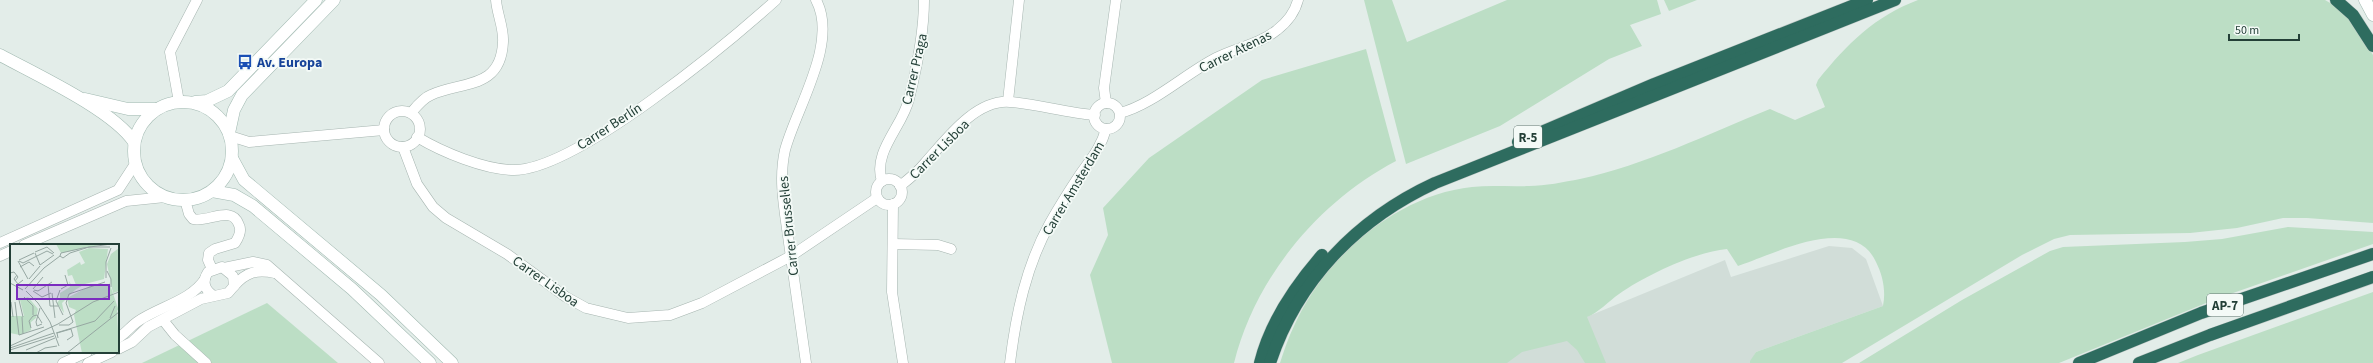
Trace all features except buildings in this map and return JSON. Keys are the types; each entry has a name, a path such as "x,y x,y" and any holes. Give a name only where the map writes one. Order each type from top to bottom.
{"highway":[{"name":"R-5","path":"1260,363 1273,327 1308,272 1347,229 1390,198 1426,180 1647,87 1867,0"},
{"path":"1270,363 1284,327 1298,301 1321,268 1347,240 1394,204 1435,183 1895,0"},
{"path":"2336,0 2353,15 2373,46"},
{"name":"AP-7","path":"2079,363 2201,313 2373,254"},
{"name":"AP-7","path":"2139,363 2210,335 2373,277"}],"main road":[{"path":"76,96 128,109 158,109 179,102 192,103 207,101 228,91 316,0"},
{"path":"334,0 242,95 232,114 229,135 232,158 244,180 381,295 452,363"},
{"path":"2365,0 2373,15"},
{"path":"0,54 76,96 119,125 134,142"},
{"path":"192,103 214,113 229,135"},
{"path":"158,109 142,123 134,142 135,164 142,178 152,189 165,197 184,200 199,198 212,190 225,176 232,158"},
{"path":"212,190 234,195 253,206 358,294 430,363"}],"street":[{"path":"179,102 170,52 197,0"},
{"path":"410,113 430,95 474,84 486,78 495,68 501,55 503,40 496,0"},
{"name":"Carrer Berlín","path":"417,137 432,145 490,167 514,170 544,164 594,137 660,93 705,59 776,0"},
{"name":"Carrer Brussel·les","path":"806,363 782,189 782,165 790,134 816,69 819,56 822,27 821,14 816,0"},
{"name":"Carrer Praga","path":"882,181 880,175 883,155 909,101 924,23 924,0"},
{"path":"1008,102 1019,0"},
{"path":"1106,104 1104,88 1116,0"},
{"name":"Carrer Atenas","path":"1120,113 1135,108 1217,57 1259,41 1276,31 1292,13 1298,0"},
{"name":"Carrer Lisboa","path":"900,186 924,165 953,131 966,120 993,105 1008,102 1095,115"},
{"path":"1106,104 1114,105 1120,113 1117,124 1106,129 1099,126 1095,115 1098,107 1106,104"},
{"path":"400,111 410,113 419,123 417,137 412,144 403,146 389,142 384,130 386,120 390,115 400,111"},
{"name":"Carrer Amsterdam","path":"1010,363 1018,310 1030,269 1050,224 1080,175 1099,149 1106,129"},
{"path":"229,135 249,142 384,130"},
{"name":"Carrer Lisboa","path":"403,146 416,184 433,207 446,218 507,254 566,297 586,308 600,313 642,318 657,317 684,310 791,256 877,198"},
{"path":"0,243 118,190 135,164"},
{"path":"893,180 900,186 901,197 893,204 883,204 877,198 876,190 882,181 893,180"},
{"path":"26,244 126,200 165,197"},
{"path":"184,200 189,214 193,219 205,220 227,214 234,217 239,225 240,233 235,243 215,249 209,253 208,262 212,269"},
{"path":"893,204 892,292 903,363"},
{"path":"893,244 938,245 952,249"},
{"path":"0,256 10,251"},
{"path":"212,269 258,262 267,265 379,363"},
{"path":"224,268 233,276 234,286"},
{"path":"119,337 137,322 196,289 212,269"},
{"path":"119,348 132,342 148,327 202,299 214,296 224,296 244,275 252,272 275,273"},
{"path":"205,279 207,290 214,296"},
{"path":"163,320 175,335 206,363"},
{"path":"63,363 85,353"},
{"path":"88,363 110,353"}],"shaded area":[{"path":"1829,246 1852,248 1866,259 1883,306 1756,352 1750,363 1504,363 1550,332 1725,260 1731,277"}],"green space":[{"path":"1364,0 1392,0 1407,42 1507,0 1657,0 1661,14 1630,25 1642,46 1609,59 1500,126 1406,164"},
{"path":"1664,0 1697,0 1669,11"},
{"path":"1918,0 2325,0 2337,7 2354,24 2373,55 2373,223 2307,218 2283,218 2237,228 2190,233 2070,235 2054,239 2022,255 1842,363 1750,363 1756,352 1883,306 1884,289 1880,273 1876,262 1865,247 1850,240 1832,238 1791,246 1738,266 1727,249 1714,251 1686,260 1643,279 1587,317 1606,363 1585,363 1577,350 1567,341 1522,352 1507,363 1280,363 1294,326 1307,301 1324,277 1343,254 1366,234 1390,217 1416,203 1444,192 1479,186 1548,185 1604,173 1628,166 1676,148 1770,109 1795,120 1825,107 1816,85 1818,80 1851,43 1863,32 1888,14"},
{"path":"1366,49 1396,161 1368,178 1341,198 1316,221 1294,246 1274,273 1257,301 1244,332 1234,363 1112,363 1090,275 1108,235 1103,208 1149,158 1262,80"},
{"path":"2288,227 2373,232 2373,244 2216,299 2059,363 1859,363 1962,300 2050,251 2063,247 2222,239"},
{"path":"2373,292 2373,363 2178,363 2198,355"},
{"path":"267,303 338,363 142,363"}],"place":[{"name":"Av. Europa","path":"245,62"}]}
